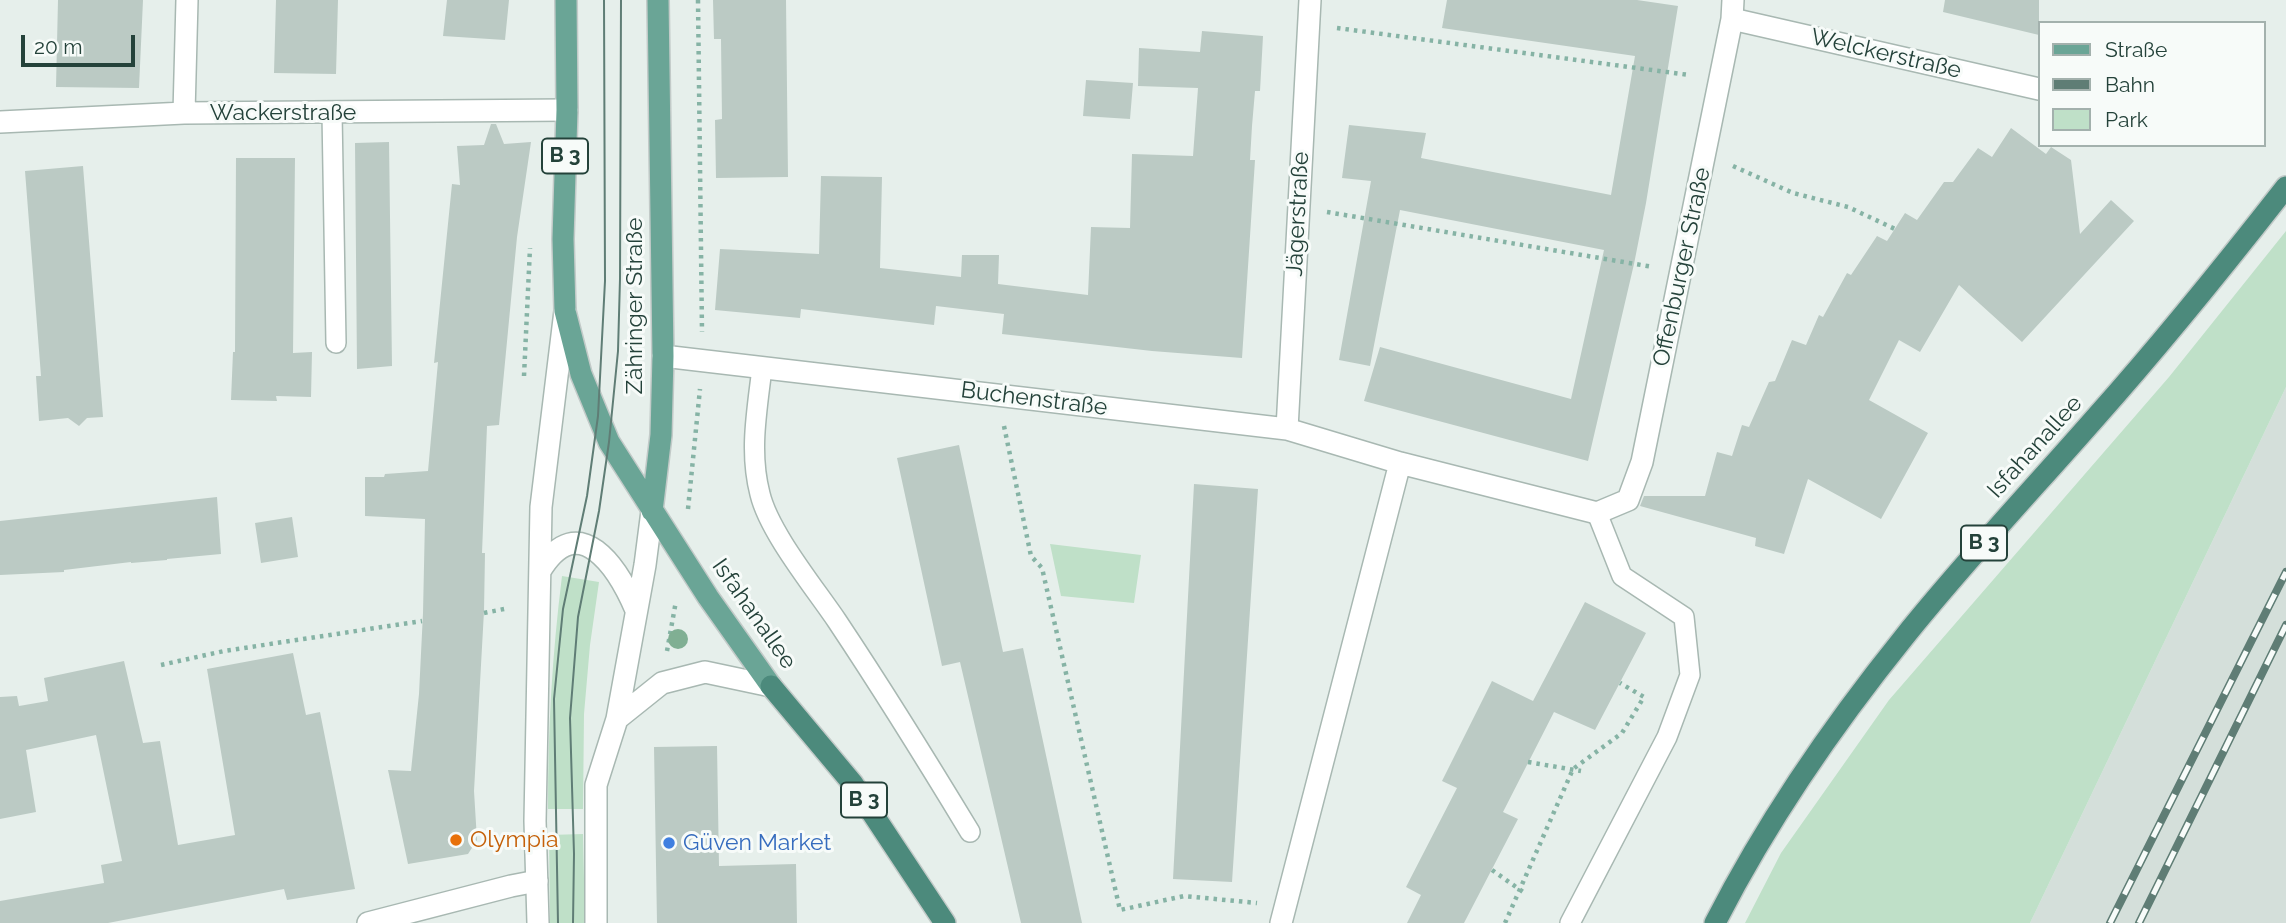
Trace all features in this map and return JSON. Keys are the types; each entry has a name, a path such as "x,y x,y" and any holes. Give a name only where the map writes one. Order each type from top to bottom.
{"highway":[{"name":"Isfahanallee","path":"1715,923 1763,838 1808,769 1905,635 2207,288 2286,187"},
{"name":"Isfahanallee","path":"771,686 853,784 945,923"}],"main road":[{"name":"B 3","path":"565,311 563,239 567,110 566,0"},
{"name":"Zähringer Straße","path":"652,511 661,435 663,356 658,0"},
{"name":"Isfahanallee","path":"565,311 581,374 609,442 708,597 771,686"}],"street":[{"path":"184,113 187,0"},
{"name":"Jägerstraße","path":"1287,429 1310,0"},
{"name":"Offenburger Straße","path":"1597,513 1628,499 1642,462 1732,10"},
{"name":"Welckerstraße","path":"1732,10 2038,89"},
{"name":"Wackerstraße","path":"0,122 184,113 567,110"},
{"path":"538,923 535,821 537,602 541,507 565,311"},
{"name":"Buchenstraße","path":"663,356 1287,429 1401,463 1597,513"},
{"path":"1284,914 1401,463"},
{"name":"Zähringer Straße","path":"596,923 596,785 617,719 652,511"},
{"path":"540,571 549,556 559,548 576,544 591,547 607,559 636,610"},
{"path":"617,719 662,682 705,672 771,686"},
{"path":"368,923 537,881"}],"lane":[{"path":"332,113 336,343"},
{"path":"762,368 753,445 754,470 760,498 788,550 892,704 970,832"},
{"path":"1570,923 1667,737 1690,675 1684,617 1622,576 1597,513"}],"path":[{"path":"684,558 702,362 698,0"},
{"path":"1309,24 1720,79"},
{"path":"1705,154 1793,193 1848,207 1895,229"},
{"path":"1299,207 1681,272"},
{"path":"997,394 1031,556 1042,568 1120,910 1184,896 1284,914"},
{"path":"161,665 224,651 422,621"},
{"path":"1505,923 1573,769 1622,733 1644,697 1620,682"},
{"path":"1528,762 1581,771"},
{"path":"1492,870 1526,894"}],"shaded area":[{"path":"2286,387 2286,923 2030,923"}],"green space":[{"path":"2286,231 2286,387 2030,923 1745,923 1781,853 1889,700 2169,377"},
{"path":"1050,544 1141,555 1134,603 1061,596"},
{"path":"562,576 599,582 584,714 583,809 548,809 551,692"},
{"path":"583,834 585,923 550,923 549,835"}],"building":[{"path":"58,0 143,0 139,88 56,87"},
{"path":"276,0 338,0 336,74 274,73"},
{"path":"447,0 509,0 505,40 443,36"},
{"path":"713,0 786,0 788,177 716,178 715,120 722,119 721,39 714,39"},
{"path":"1447,0 1637,0 1678,6 1634,264 1588,461 1364,401 1380,347 1571,399 1604,250 1400,210 1370,366 1339,360 1371,181 1342,178 1349,125 1426,133 1421,158 1611,195 1635,56 1442,28"},
{"path":"1945,0 2039,0 2038,35 1943,12"},
{"path":"1202,31 1263,36 1260,91 1255,91 1252,126 1250,160 1255,160 1242,358 1002,334 1004,314 936,306 934,325 801,309 800,318 715,310 720,249 819,254 821,176 882,177 880,268 961,277 962,255 999,255 998,284 1088,295 1091,227 1130,228 1132,154 1193,156 1198,88 1138,86 1139,48 1200,52"},
{"path":"1086,80 1133,83 1130,119 1083,116"},
{"path":"491,124 496,124 504,144 531,142 517,237 499,425 487,426 482,553 485,553 484,611 474,791 477,840 468,854 408,864 388,770 411,771 419,694 425,519 365,516 365,477 428,471 438,362 434,363 452,184 460,185 457,146 484,145"},
{"path":"2011,128 2046,154 2051,147 2071,160 2080,234 2111,200 2134,221 2022,342 1959,285 1920,352 1899,340 1869,400 1928,433 1881,519 1808,479 1784,554 1755,546 1756,538 1640,506 1644,496 1705,496 1717,452 1732,456 1742,425 1749,427 1769,382 1775,381 1792,340 1806,345 1819,315 1823,317 1847,273 1851,275 1877,236 1887,241 1905,213 1917,220 1944,182 1953,182 1978,148 1992,157"},
{"path":"389,142 392,366 357,369 355,143"},
{"path":"236,158 295,158 293,353 312,352 311,397 276,396 277,401 231,400 235,352"},
{"path":"83,166 103,417 87,418 79,426 68,418 39,421 36,376 41,376 25,171"},
{"path":"959,445 1003,652 1023,648 1082,923 1021,923 960,662 942,666 897,458"},
{"path":"1194,484 1258,489 1232,882 1173,879"},
{"path":"217,497 221,554 131,562 64,572 0,575 0,521"},
{"path":"292,517 298,557 261,563 255,523"},
{"path":"1585,602 1646,633 1595,730 1554,712 1503,812 1518,819 1464,923 1407,923 1421,895 1406,887 1457,788 1442,781 1492,681 1533,701"},
{"path":"293,653 306,715 320,712 355,889 287,900 284,889 108,923 0,923 0,901 104,883 101,865 122,861 96,735 26,750 36,812 0,819 0,697 17,696 19,706 48,701 44,678 124,661 143,743 160,741 178,845 235,835 207,669"},
{"path":"717,746 719,866 796,864 797,923 657,923 654,747"}],"tram line":[{"path":"558,923 554,699 563,609 587,496 598,416 605,281 604,0"},
{"path":"573,923 570,718 578,617 599,511 618,351 621,0"}],"railway":[{"path":"2110,923 2286,572"},
{"path":"2139,923 2286,625"}],"place":[{"name":"Olympia","path":"456,840"},
{"name":"Güven Market","path":"669,843"}]}
